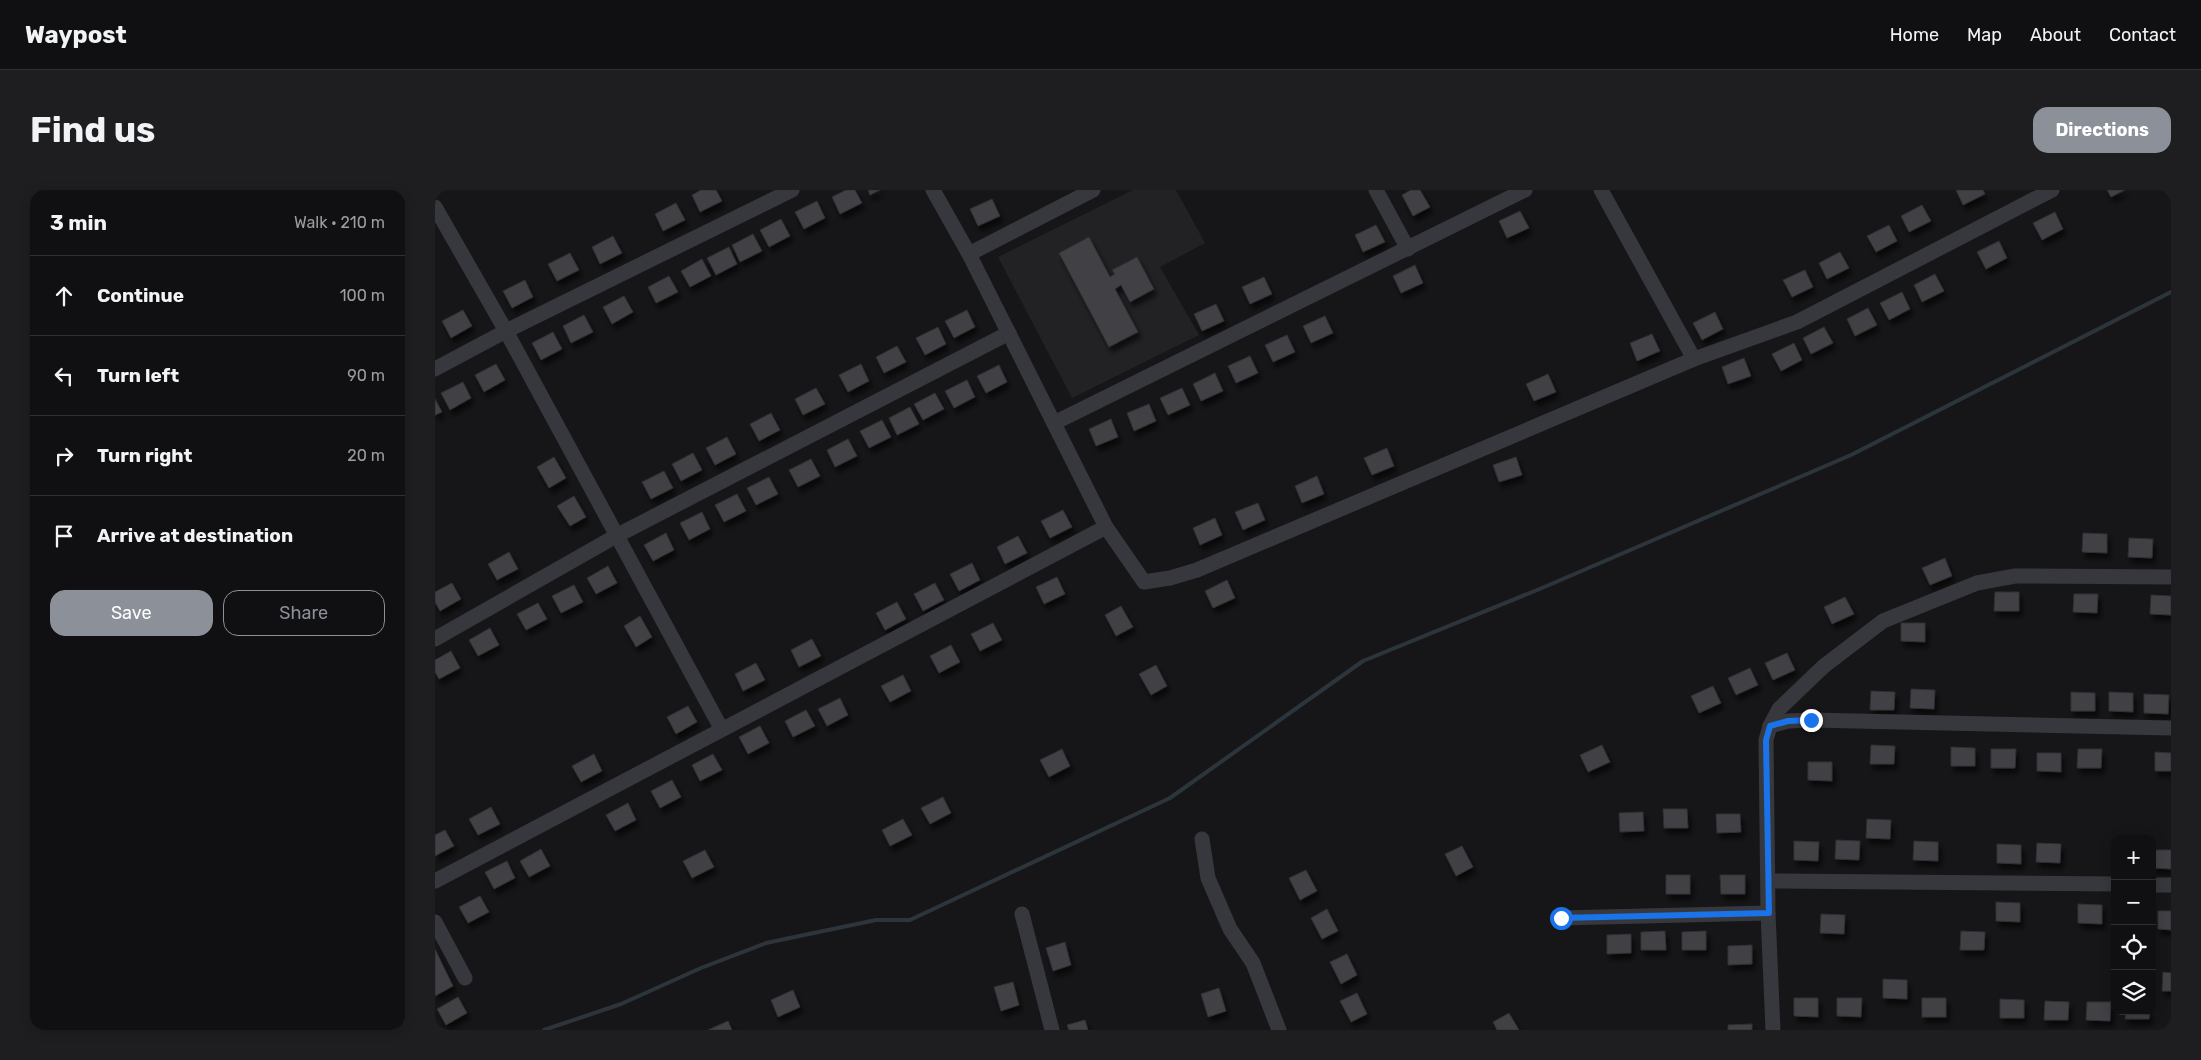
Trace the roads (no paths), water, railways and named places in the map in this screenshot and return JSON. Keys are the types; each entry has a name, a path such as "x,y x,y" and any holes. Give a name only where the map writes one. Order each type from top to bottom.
{"street":[{"path":"435,369 506,331 792,190"},
{"path":"933,190 969,254 1106,527 1144,582 1170,578 1197,570 1694,359 1797,322 2052,190"},
{"path":"969,254 1093,190"},
{"path":"1375,190 1407,249"},
{"path":"1054,423 1525,190"},
{"path":"1601,190 1694,359"},
{"path":"435,207 506,331 721,728"},
{"path":"435,639 616,536 1009,333"},
{"path":"435,881 721,728 1106,527"},
{"path":"1773,1030 1766,740 1770,726 1779,709 1824,666 1883,621 1977,582 2015,576 2171,577"},
{"path":"1770,726 1788,721 1811,720 2171,728"},
{"path":"1202,839 1208,878 1230,930 1253,963 1279,1030"},
{"path":"1769,881 2111,884"},
{"path":"2156,885 2171,885"},
{"path":"1561,918 1769,913"},
{"path":"1022,914 1052,1030"},
{"path":"435,922 465,978"}],"waterway":[{"path":"544,1030 621,1004 701,968 766,943 876,920 910,920 1170,798 1363,661 1542,588 1851,455 2171,292"}]}
